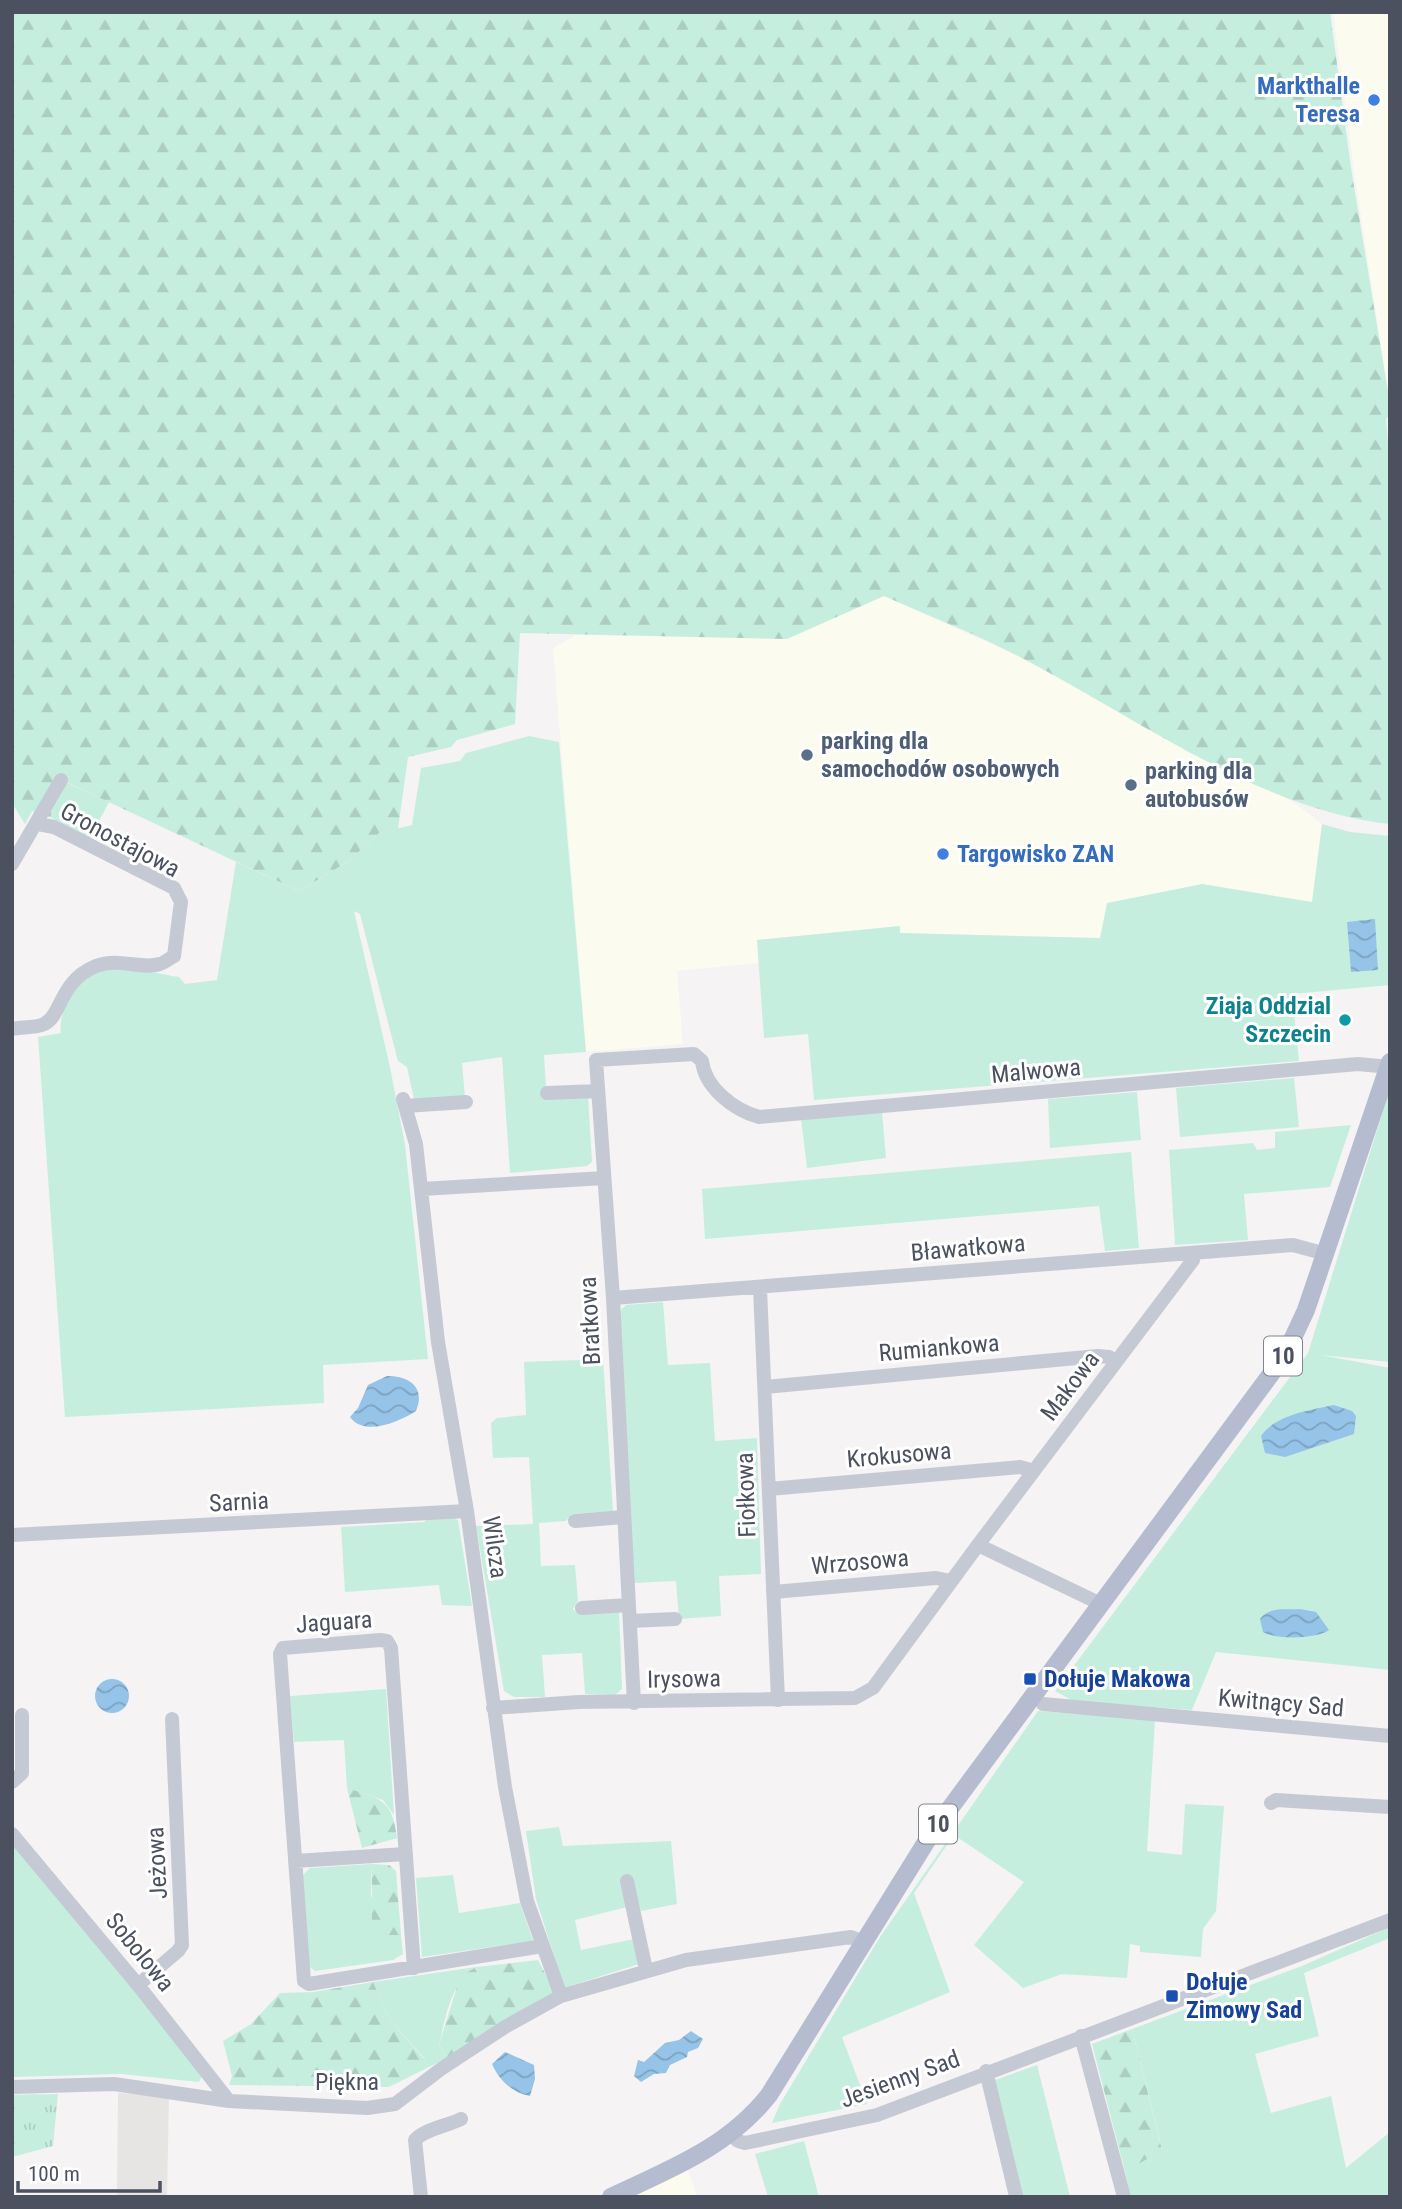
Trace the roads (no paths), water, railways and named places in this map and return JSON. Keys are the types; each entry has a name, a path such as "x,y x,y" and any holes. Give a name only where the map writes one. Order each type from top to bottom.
{"main road":[{"name":"10","path":"611,2197 696,2157 731,2135 769,2095 931,1834 1271,1374 1301,1321 1389,1065"}],"street":[{"path":"12,864 38,824 61,780"},
{"name":"Gronostajowa","path":"12,1029 45,1024 57,1012 60,998 72,980 96,966 118,961 159,965 174,956 181,902 174,888 54,827 38,824"},
{"name":"Bratkowa","path":"634,1703 613,1298 596,1060 694,1054 702,1061 704,1075"},
{"name":"Malwowa","path":"704,1075 732,1107 759,1117 1358,1065 1389,1065"},
{"path":"547,1093 598,1091"},
{"name":"Wilcza","path":"466,1102 404,1102 416,1144 438,1342 467,1511 493,1708 527,1901 561,1996"},
{"path":"422,1189 604,1178"},
{"name":"Bławatkowa","path":"613,1298 760,1289 1293,1245 1326,1254"},
{"name":"Makowa","path":"873,1688 1193,1260 1194,1253"},
{"name":"Fiołkowa","path":"760,1289 778,1700"},
{"name":"Rumiankowa","path":"765,1387 1098,1356 1109,1357 1116,1362"},
{"name":"Krokusowa","path":"769,1489 1020,1467 1034,1471"},
{"name":"Sarnia","path":"12,1535 467,1511"},
{"path":"575,1521 623,1517"},
{"path":"978,1545 1101,1604"},
{"name":"Wrzosowa","path":"773,1592 936,1578 951,1581"},
{"path":"582,1608 628,1605"},
{"path":"630,1621 675,1619"},
{"name":"Jaguara","path":"414,1968 391,1648 387,1641 380,1640 283,1648 280,1654 304,1981 309,1984 414,1968 543,1946"},
{"name":"Irysowa","path":"493,1708 579,1702 855,1698 873,1688"},
{"name":"Kwitnący Sad","path":"1043,1704 1390,1736"},
{"path":"12,1782 22,1773 22,1714"},
{"name":"Jeżowa","path":"138,1985 182,1945 172,1719"},
{"path":"1271,1803 1276,1800 1390,1807"},
{"name":"Sobolowa","path":"12,1834 138,1985 229,2101"},
{"path":"295,1861 406,1854"},
{"path":"627,1881 646,1970"},
{"name":"Jesienny Sad","path":"731,2135 745,2143 848,2123 1390,1920"},
{"name":"Piękna","path":"12,2087 114,2084 229,2101 367,2108 395,2104 441,2069 505,2027 561,1996 646,1970 721,1953 851,1937 863,1942"},
{"path":"1081,2036 1124,2197"},
{"path":"986,2071 1016,2196"},
{"path":"421,2197 415,2140 418,2136 442,2129 461,2119"}],"water":[{"path":"1375,919 1378,970 1351,972 1347,922"},
{"path":"387,1376 402,1378 414,1385 419,1395 416,1411 382,1426 356,1423 350,1417 358,1408 368,1385"},
{"path":"1334,1405 1352,1411 1356,1416 1354,1434 1285,1457 1265,1453 1261,1436 1275,1423 1294,1414"},
{"path":"1300,1609 1316,1612 1329,1630 1296,1637 1263,1632 1260,1619 1268,1612"},
{"path":"112,1679 124,1684 129,1696 124,1708 112,1713 100,1708 95,1696 100,1684"},
{"path":"691,2031 703,2039 698,2048 688,2052 687,2057 670,2065 666,2073 654,2074 641,2082 634,2076 638,2060 644,2062 665,2043 679,2040"},
{"path":"505,2052 534,2065 535,2079 530,2096 512,2089 495,2070 492,2064"}],"place":[{"name":"Markthalle Teresa","path":"1374,100"},
{"name":"parking dla samochodów osobowych","path":"807,755"},
{"name":"parking dla autobusów","path":"1131,785"},
{"name":"Targowisko ZAN","path":"943,854"},
{"name":"Ziaja Oddzial Szczecin","path":"1345,1020"},
{"name":"Dołuje Makowa","path":"1030,1679"},
{"name":"Dołuje Zimowy Sad","path":"1172,1996"}]}
